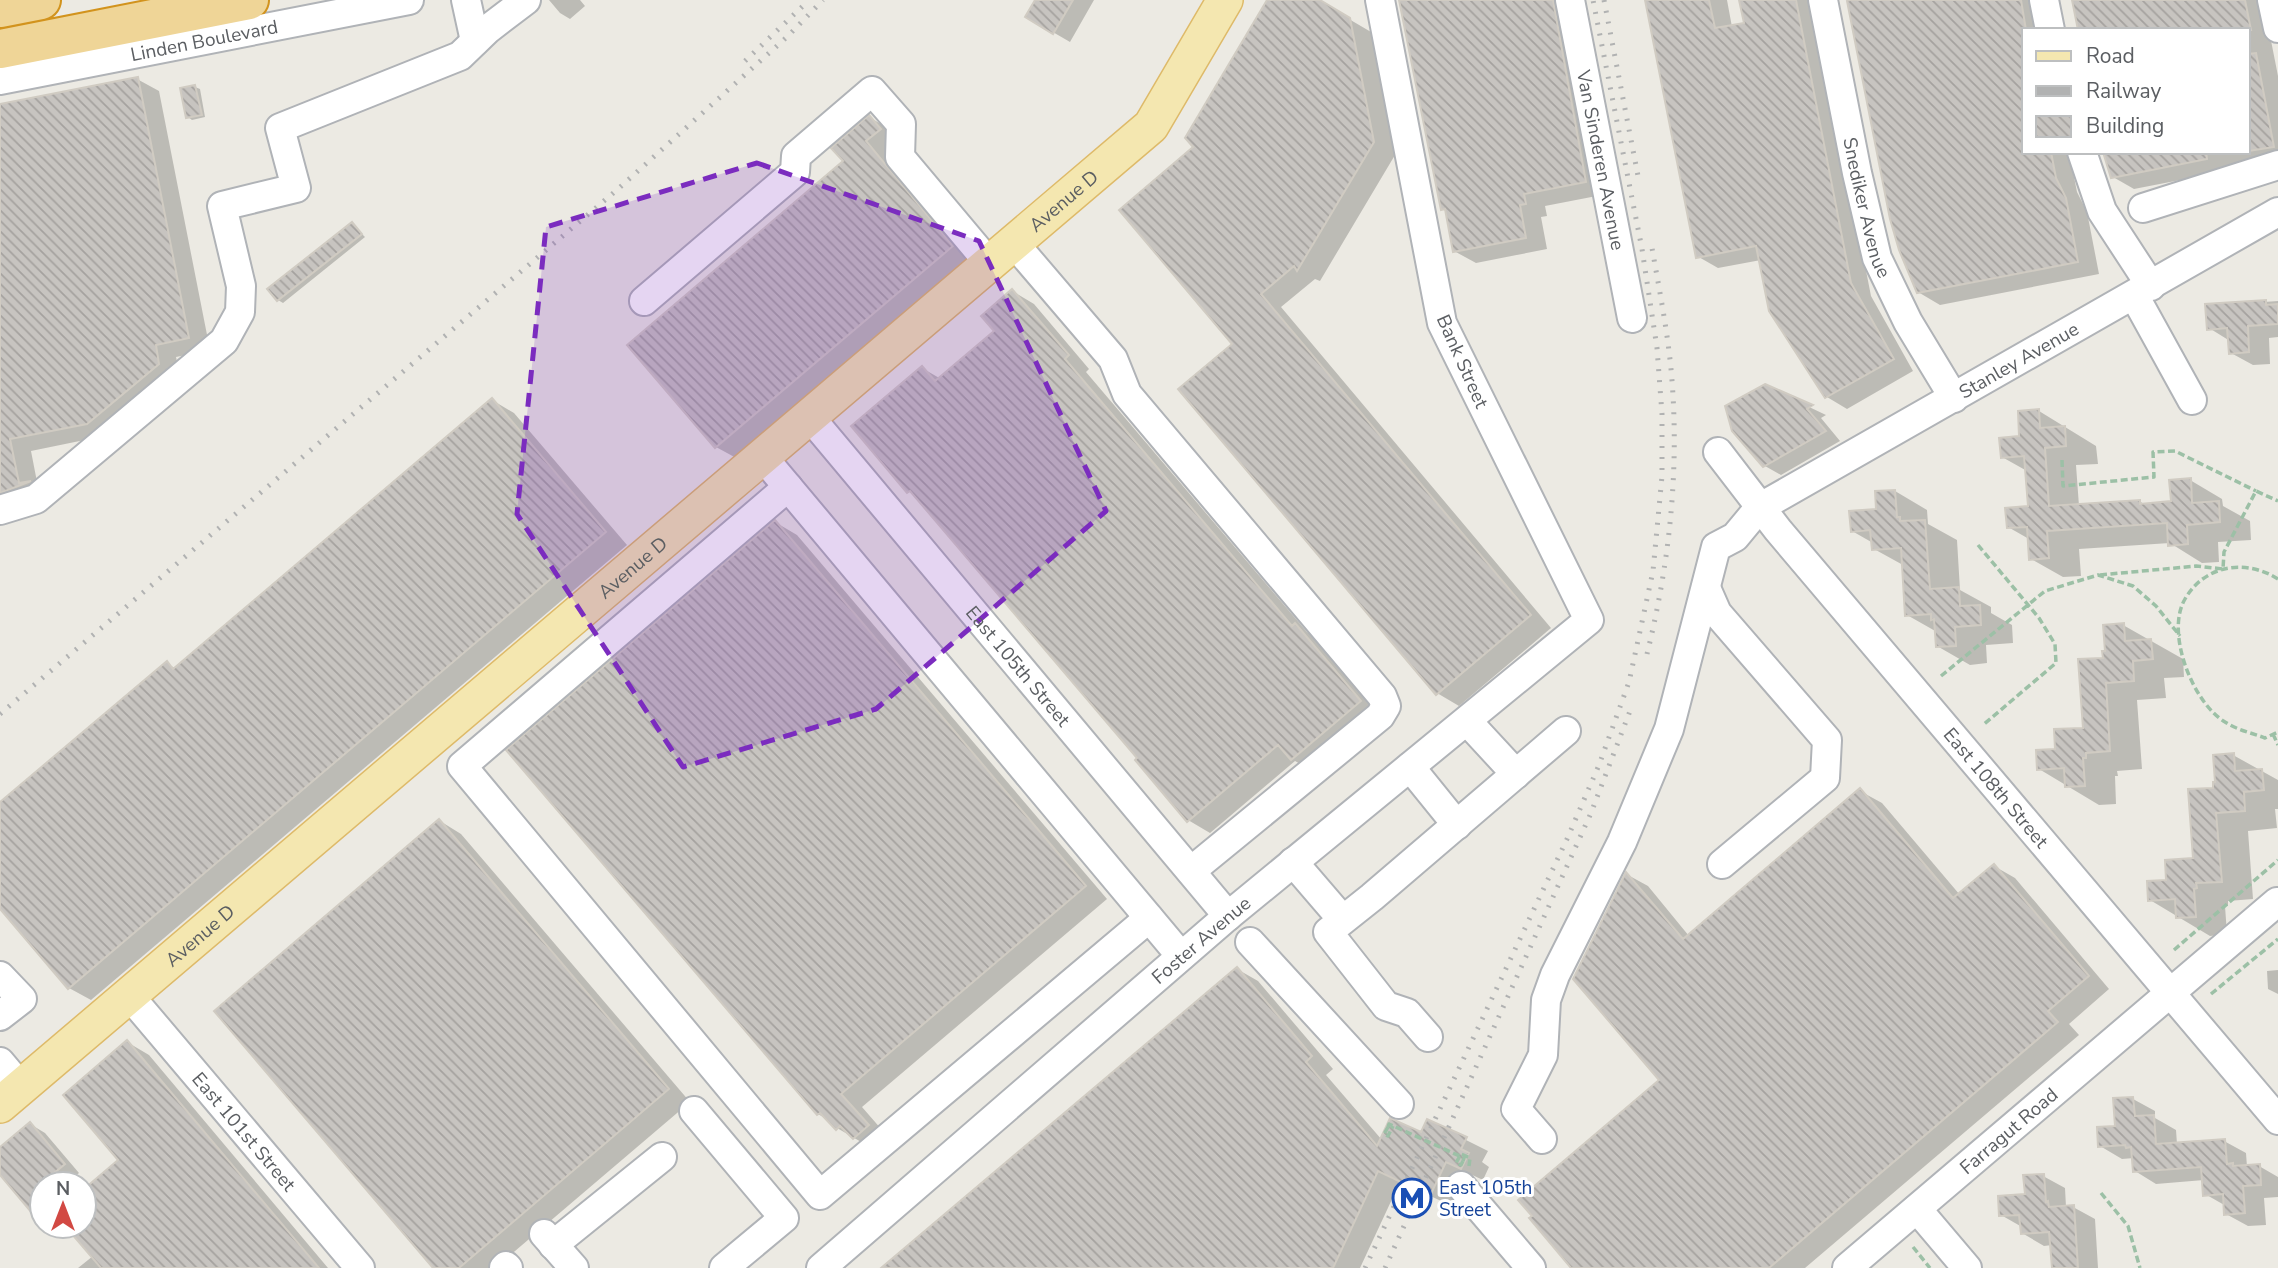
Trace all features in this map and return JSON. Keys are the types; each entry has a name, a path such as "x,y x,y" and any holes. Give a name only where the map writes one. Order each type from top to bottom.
{"highway":[{"path":"0,7 16,0"},
{"path":"0,7 41,0"},
{"name":"Linden Boulevard","path":"0,49 249,0"}],"main road":[{"name":"Avenue D","path":"7,1084 128,994 1151,125 1225,0"}],"street":[{"name":"Linden Boulevard","path":"0,80 409,0"},
{"path":"467,0 475,41"},
{"path":"0,510 36,499 224,341 240,312 241,286 222,206 296,188 280,128 460,56 526,0"},
{"name":"Bank Street","path":"1380,0 1442,323 1589,620"},
{"name":"Van Sinderen Avenue","path":"1570,0 1632,318"},
{"name":"Snediker Avenue","path":"1823,0 1857,173 1878,258 1908,322 1954,398"},
{"path":"2044,0 2050,28"},
{"path":"2272,0 2278,28"},
{"path":"644,301 795,172 796,156 872,91 901,124 900,157 1113,359 1127,394 1382,696 1386,706 1380,716 1191,872"},
{"path":"2083,154 2102,211 2142,290 2192,400"},
{"path":"2143,208 2278,165"},
{"name":"Stanley Avenue","path":"1759,508 2278,212"},
{"name":"East 105th Street","path":"809,416 1228,916"},
{"name":"East 108th Street","path":"1718,452 1759,508 2278,1120"},
{"path":"762,456 1181,956"},
{"path":"788,487 462,766 793,1163 820,1195 1149,918"},
{"path":"1542,1139 1516,1109 1543,1055 1546,1000 1555,975 1622,842 1669,729 1716,547 1735,537 1759,508"},
{"path":"1706,589 1717,613 1827,740 1825,778 1722,864"},
{"name":"Foster Avenue","path":"821,1268 1228,916 1589,620"},
{"path":"1467,720 1516,774"},
{"path":"1428,1037 1407,1013 1386,1006 1328,932 1566,731"},
{"path":"1409,767 1457,825"},
{"path":"1293,862 1342,919"},
{"name":"Farragut Road","path":"1847,1268 2277,902"},
{"path":"1250,942 1395,1116"},
{"path":"0,976 22,999 0,1016"},
{"name":"East 101st Street","path":"128,994 360,1268"},
{"path":"694,1111 784,1218 724,1268"},
{"path":"574,1268 549,1239 662,1157"},
{"path":"1462,1166 1531,1268"},
{"path":"1916,1209 1967,1268"}],"path":[{"path":"2062,460 2063,486 2154,477 2153,452 2175,450 2278,501"},
{"path":"2223,569 2224,552 2256,491"},
{"path":"1978,545 2039,618 2055,644 2056,663 1983,725"},
{"path":"1941,676 2045,591 2098,576 2196,566 2223,569"},
{"path":"2278,579 2265,570 2236,566 2223,569 2201,580 2185,599 2180,617 2180,652 2191,680 2204,700 2223,722 2265,737 2276,733 2278,745"},
{"path":"2098,576 2133,586 2156,606 2180,636"},
{"path":"2174,950 2278,860"},
{"path":"2211,994 2278,939"},
{"path":"1395,1116 1388,1136 1384,1134 1389,1124 1464,1158 1462,1166"},
{"path":"2102,1193 2128,1226 2140,1268"},
{"path":"1913,1247 1930,1268"}],"highlighted area":[{"path":"757,163 979,241 1106,511 876,709 683,767 517,514 546,227"}],"building":[{"path":"1035,0 1073,0 1053,34 1025,17"},
{"path":"1267,0 1320,0 1350,18 1374,142 1297,271 1294,266 1261,294 1531,615 1436,695 1178,389 1232,344 1119,210 1193,147 1185,138"},
{"path":"1399,0 1553,0 1586,182 1524,194 1526,204 1520,205 1526,238 1453,252 1445,209 1441,210"},
{"path":"1645,0 1709,0 1715,28 1744,23 1739,0 1796,0 1851,283 1894,359 1825,398 1769,311 1756,246 1696,258"},
{"path":"2021,0 2026,28 2022,28 2022,154 2051,154 2056,178 2066,198 2078,262 1917,293 1899,250 1890,219 1847,1"},
{"path":"2072,0 2245,0 2251,30 2250,28 2078,28"},
{"path":"2256,53 2274,147 2250,151 2250,54"},
{"path":"138,77 189,338 156,345 159,364 87,424 10,439 19,483 31,481 0,493 0,104"},
{"path":"195,85 202,115 186,118 180,88"},
{"path":"869,115 881,129 866,141 953,246 715,448 627,345 843,161 831,148"},
{"path":"2104,154 2206,154 2207,159 2111,178"},
{"path":"352,222 362,234 277,301 267,289"},
{"path":"1012,289 1069,355 1065,359 1292,626 1295,623 1361,701 1291,760 1278,745 1187,822 1135,760 1137,758 910,491 907,493 851,426 922,366 935,381 994,331 981,316"},
{"path":"2266,300 2266,305 2278,304 2278,324 2248,326 2249,352 2229,354 2227,328 2207,330 2205,304"},
{"path":"1765,384 1813,405 1807,409 1826,431 1763,467 1732,431 1725,406"},
{"path":"492,398 606,532 68,989 0,909 0,802 167,661 173,669"},
{"path":"2039,409 2040,428 2065,426 2066,446 2045,448 2049,506 2140,500 2140,504 2171,501 2169,480 2191,478 2192,503 2219,501 2220,522 2187,525 2188,544 2168,546 2167,523 2047,531 2049,558 2029,560 2027,527 2007,528 2005,508 2028,506 2024,456 2001,458 1999,438 2019,436 2018,411"},
{"path":"1895,490 1897,517 1900,517 1900,521 1925,520 1930,589 1959,587 1960,606 1980,605 1981,625 1955,627 1956,646 1936,647 1934,619 1931,620 1931,614 1905,616 1901,548 1872,550 1870,530 1851,532 1849,511 1876,509 1875,491"},
{"path":"775,520 1086,886 841,1094 869,1125 853,1139 840,1126 836,1130 820,1113 817,1115 506,750"},
{"path":"2124,623 2125,641 2151,639 2153,659 2133,661 2134,681 2106,683 2110,751 2086,753 2086,758 2083,758 2085,786 2065,787 2064,768 2037,770 2036,750 2055,749 2054,729 2083,728 2078,659 2103,658 2103,625"},
{"path":"2234,753 2235,771 2262,769 2264,790 2244,792 2245,811 2216,813 2222,882 2196,883 2196,917 2176,918 2175,899 2148,901 2147,881 2166,880 2165,860 2193,858 2188,789 2213,788 2213,755"},
{"path":"1860,788 1953,898 1994,864 2089,976 2048,1011 2058,1022 1769,1268 1571,1268 1529,1218 1532,1216 1518,1200 1659,1080 1573,979 1626,872 1683,939"},
{"path":"439,819 669,1089 459,1268 433,1268 214,1011"},
{"path":"1237,967 1312,1056 1306,1062 1377,1146 1390,1118 1421,1132 1427,1119 1467,1137 1461,1149 1469,1153 1461,1169 1446,1162 1430,1196 1378,1171 1333,1268 881,1268"},
{"path":"127,1040 319,1268 101,1268 77,1240 98,1240 98,1177 118,1160 63,1095"},
{"path":"2133,1097 2135,1116 2154,1115 2156,1144 2225,1139 2227,1164 2260,1164 2261,1185 2243,1186 2245,1213 2224,1215 2223,1194 2203,1196 2201,1167 2133,1172 2131,1147 2098,1147 2097,1127 2115,1126 2113,1098"},
{"path":"30,1122 65,1164 58,1170 28,1170 28,1208 0,1175 0,1147"},
{"path":"2044,1174 2046,1202 2048,1201 2049,1207 2074,1205 2078,1268 2052,1268 2049,1232 2021,1234 2019,1215 1999,1216 1998,1196 2025,1194 2023,1175"}],"railway":[{"path":"0,714 618,189 788,36 823,0"},
{"path":"1365,1268 1567,839 1599,765 1629,682 1653,571 1662,476 1662,414 1657,348 1642,249 1593,0"},
{"path":"1604,0 1638,176"},
{"path":"745,61 806,3"},
{"path":"1647,654 1667,548 1674,441 1669,354 1652,248"},
{"path":"1385,1268 1591,813 1630,711"}],"place":[{"name":"East 105th Street","path":"1412,1198"}]}
